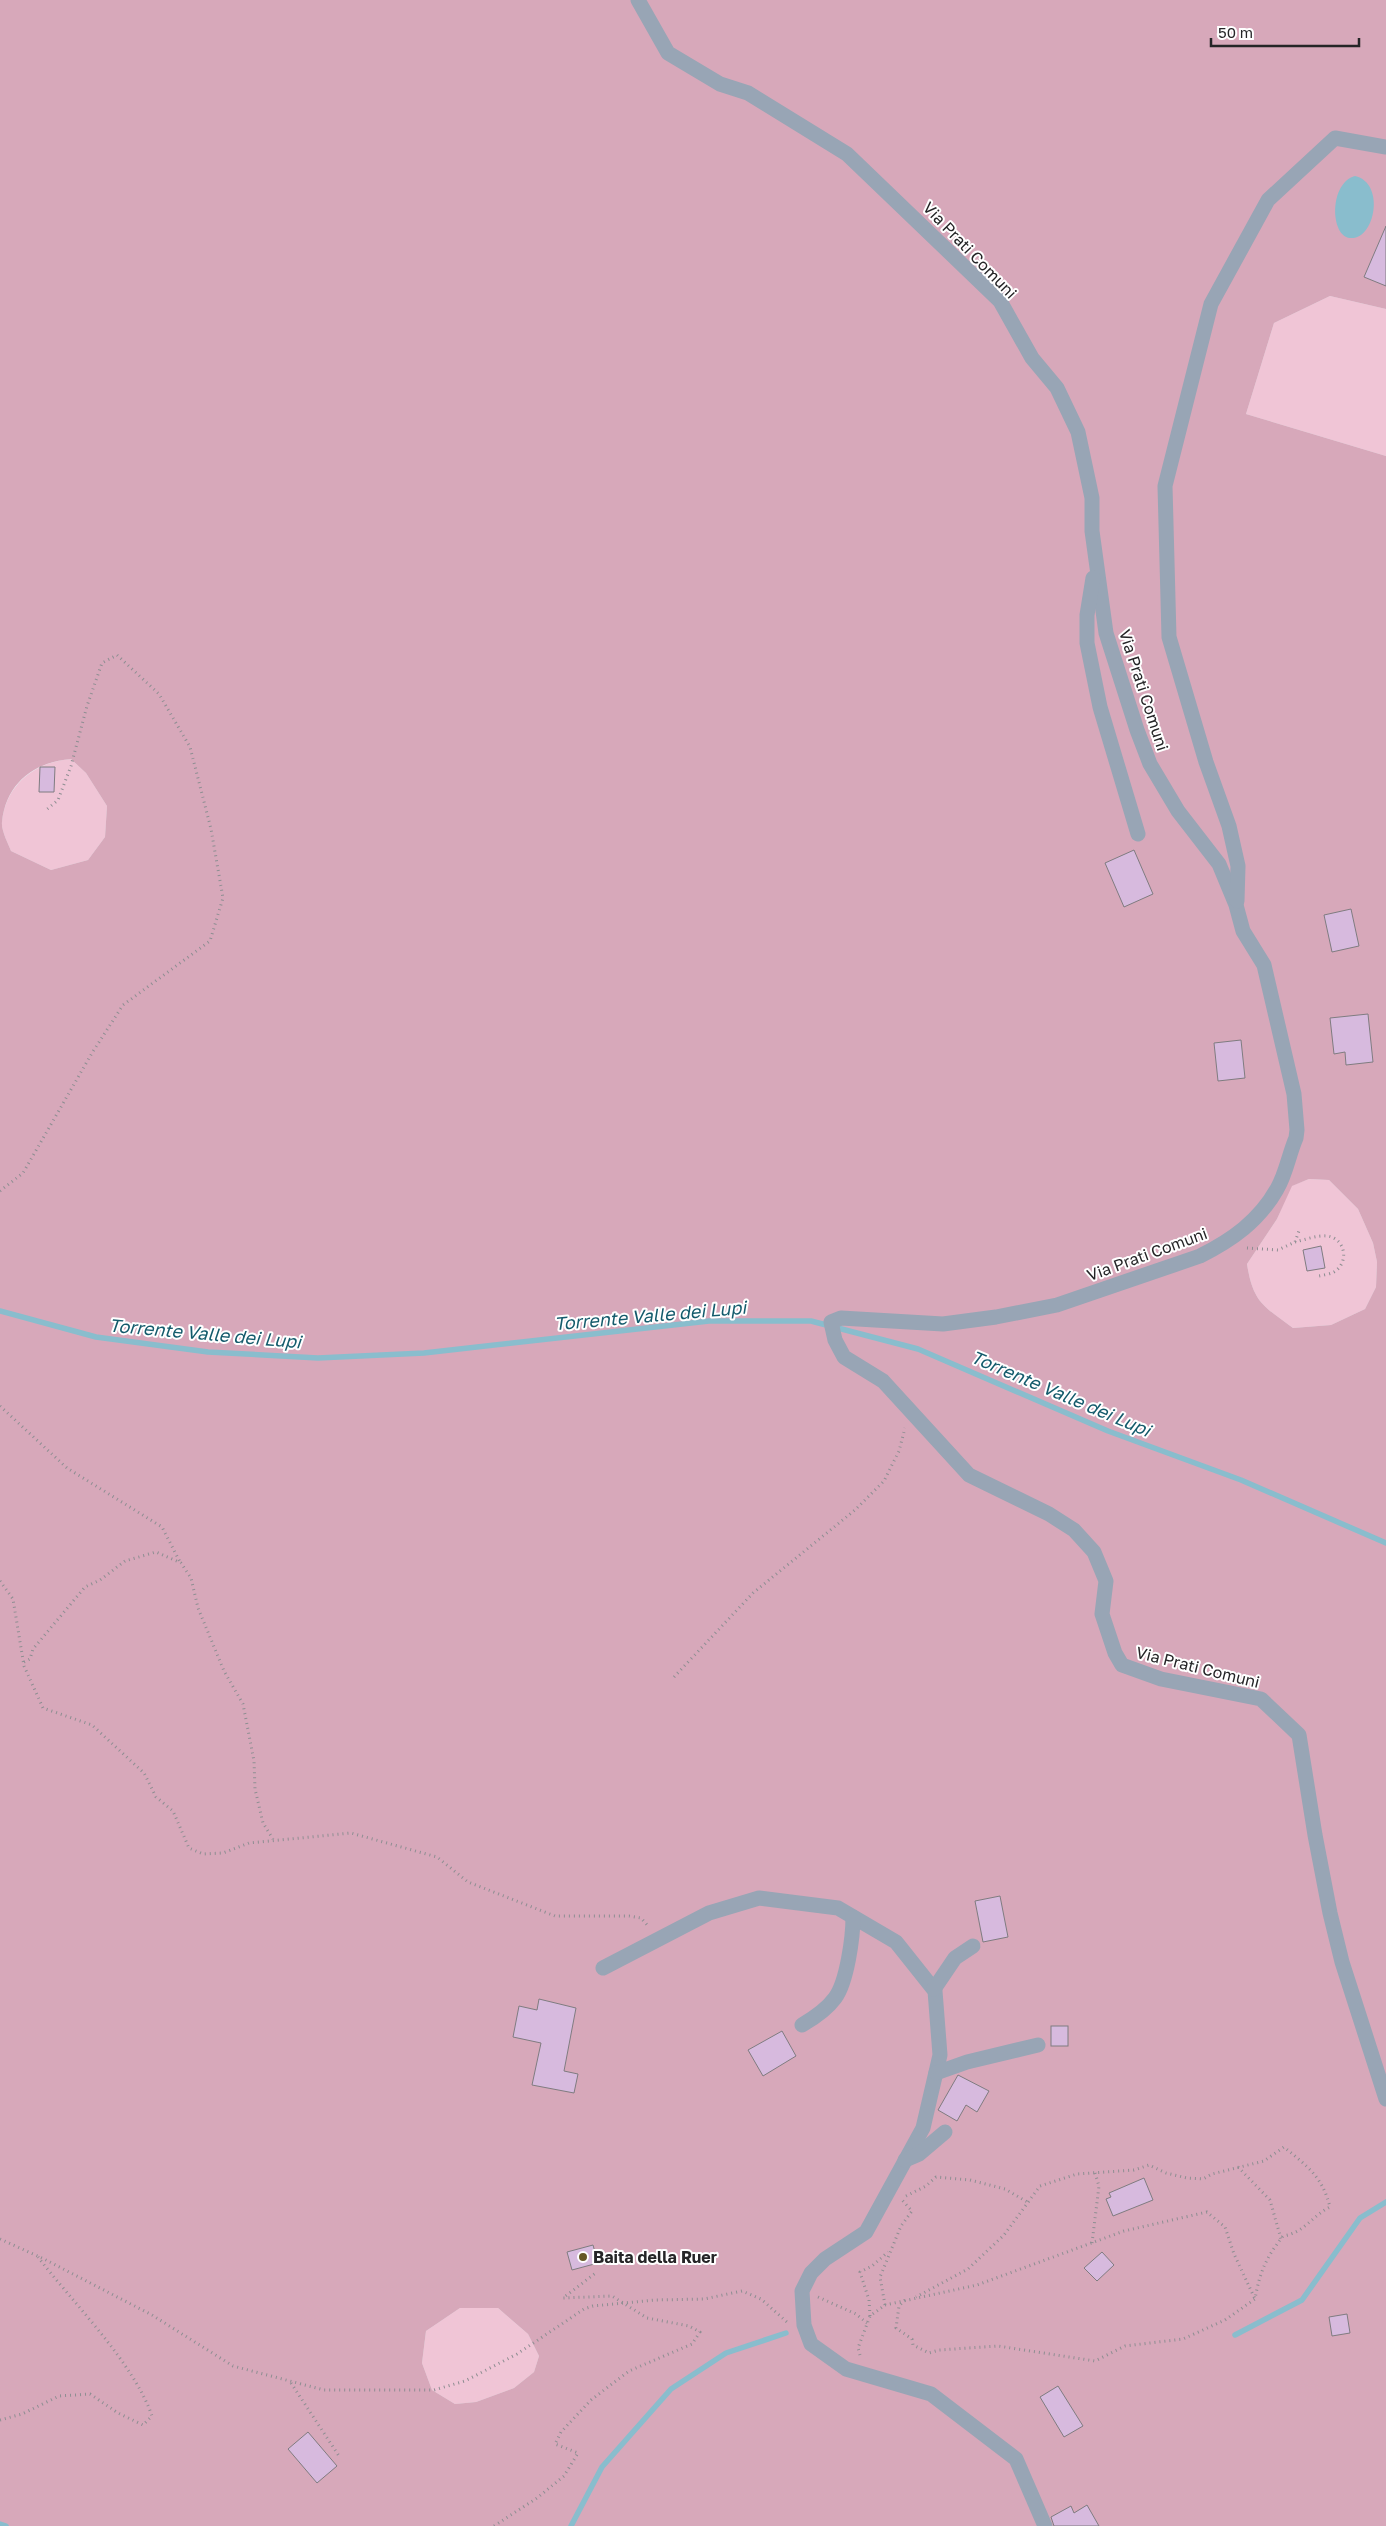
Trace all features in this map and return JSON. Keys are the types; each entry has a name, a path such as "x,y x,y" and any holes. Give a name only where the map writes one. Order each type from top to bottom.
{"street":[{"name":"Via Prati Comuni","path":"638,0 668,53 720,84 748,93 847,154 1000,301 1032,358 1057,388 1078,432 1092,498 1096,560 1106,633 1150,764 1178,811 1219,864 1236,906 1243,931 1264,965 1293,1085 1297,1130 1278,1188 1250,1226 1222,1245 1200,1256 1057,1305 996,1317 943,1324 834,1319 831,1322 832,1331 844,1357 883,1381 915,1413 969,1475 1049,1514 1074,1530 1094,1552 1106,1581 1102,1614 1115,1652 1122,1665 1161,1679 1260,1699 1300,1735 1314,1835 1335,1932 1369,2050 1386,2099"},
{"path":"1236,906 1238,866 1228,826 1206,762 1170,637 1165,486 1211,304 1268,200 1336,138 1386,147"},
{"path":"1096,560 1087,616 1088,643 1100,707 1138,834"},
{"path":"603,1968 709,1913 759,1898 838,1908 896,1942 934,1989 940,2055 923,2128 866,2232 825,2259 811,2273 802,2294 804,2325 810,2342 846,2369 932,2394 1016,2459 1045,2526"},
{"path":"802,2026 818,2016 836,1997 853,1938 853,1917"},
{"path":"934,1989 955,1958 973,1946"},
{"path":"936,2073 967,2062 1038,2046"},
{"path":"905,2160 919,2154 945,2132"}],"path":[{"path":"0,1192 23,1174 78,1076 123,1005 210,941 223,898 211,829 190,747 159,694 117,655 102,663 87,706 71,766 58,800 45,811"},
{"path":"1295,1242 1300,1228"},
{"path":"1222,1245 1278,1250 1295,1242 1326,1236 1336,1238 1343,1247 1343,1260 1339,1268 1333,1273 1319,1276"},
{"path":"0,1406 67,1468 162,1527 191,1578 198,1608 224,1671 243,1704 254,1761 255,1789 263,1823 273,1839"},
{"path":"674,1677 753,1593 855,1510 884,1481 899,1451 908,1422 915,1413"},
{"path":"24,1662 30,1659 33,1649 85,1587 100,1580 125,1560 156,1552 181,1563"},
{"path":"0,1581 13,1598 24,1662 31,1683 43,1708 92,1725 144,1773 156,1797 173,1811 189,1848 203,1854 223,1853 249,1843 273,1839 312,1838 351,1833 437,1857 468,1882 555,1916 629,1916 641,1918 647,1924"},
{"path":"906,2300 899,2306 896,2328 912,2339 913,2345 929,2353 939,2350 998,2346 1095,2361 1125,2346 1183,2339 1225,2320 1255,2299 1259,2277 1267,2256 1283,2236 1297,2234 1317,2214 1330,2207 1326,2191 1317,2175 1284,2147 1264,2161 1238,2167 1203,2179 1187,2178 1166,2173 1149,2164 1134,2170 1076,2174 1040,2186 1004,2235 968,2270 916,2297"},
{"path":"1238,2167 1270,2200 1281,2239"},
{"path":"1092,2242 1099,2186 1095,2173"},
{"path":"885,2306 880,2278 901,2226 912,2211 902,2199 926,2186 936,2177 970,2180 1005,2189 1028,2203"},
{"path":"870,2316 885,2306 916,2297 977,2285 1124,2231 1207,2212 1225,2227 1234,2254 1255,2299"},
{"path":"0,2239 38,2256 152,2315 233,2366 324,2390 434,2390 466,2381 491,2369 584,2309 593,2306 655,2300 704,2299 742,2291 762,2299 783,2320 803,2332 810,2342"},
{"path":"866,2375 858,2348 870,2316 869,2300 860,2272 885,2256 892,2248"},
{"path":"0,2420 22,2414 59,2396 90,2394 118,2413 143,2426 152,2416 145,2397 105,2339 38,2256"},
{"path":"494,2526 537,2498 564,2476 578,2453 555,2444 561,2432 591,2400 629,2371 692,2344 700,2332 689,2326 647,2318 612,2296 563,2298 597,2272"},
{"path":"802,2294 839,2305 856,2314 867,2323"},
{"path":"291,2382 339,2456"}],"shaded area":[{"path":"0,0 1386,0 1386,309 1330,296 1274,323 1246,414 1386,456 1386,2526 0,2526","holes":["71,759 86,773 107,806 105,837 88,860 51,870 11,851 2,822 9,796 24,777 45,765","1309,1179 1329,1180 1358,1209 1373,1243 1377,1262 1376,1287 1365,1309 1331,1325 1293,1328 1261,1302 1252,1287 1249,1277 1247,1264 1277,1219 1292,1186","460,2308 498,2308 528,2334 539,2356 534,2372 514,2388 476,2402 455,2404 432,2390 422,2363 426,2331"]},
{"path":"1330,296 1386,309 1386,456 1246,414 1274,323"},
{"path":"71,759 86,773 107,806 105,837 88,860 51,870 11,851 2,822 9,797 24,777 46,765"},
{"path":"1309,1179 1329,1180 1358,1209 1373,1243 1377,1262 1376,1287 1365,1309 1331,1325 1293,1328 1261,1302 1252,1287 1247,1264 1277,1219 1291,1186"},
{"path":"460,2308 498,2308 528,2334 539,2356 534,2372 514,2388 476,2402 455,2404 432,2390 422,2363 426,2331"}],"water":[{"path":"1355,176 1365,181 1371,189 1374,199 1374,211 1366,231 1359,236 1350,238 1343,235 1339,228 1335,209 1340,188 1346,181"}],"building":[{"path":"1386,226 1386,286 1364,277"},
{"path":"40,767 55,767 54,792 39,792"},
{"path":"1134,850 1153,894 1124,907 1105,863"},
{"path":"1351,909 1359,946 1332,952 1324,915"},
{"path":"1368,1014 1373,1062 1346,1065 1345,1052 1334,1054 1330,1018"},
{"path":"1241,1040 1245,1078 1218,1081 1214,1043"},
{"path":"1321,1246 1325,1268 1307,1271 1303,1250"},
{"path":"1000,1896 1008,1937 983,1942 975,1901"},
{"path":"539,1999 576,2008 564,2071 578,2074 574,2093 532,2085 541,2043 513,2037 519,2006 537,2010"},
{"path":"1051,2026 1068,2026 1068,2046 1051,2046"},
{"path":"782,2031 796,2056 763,2076 748,2050"},
{"path":"958,2075 989,2091 977,2112 966,2105 957,2121 938,2110"},
{"path":"1144,2178 1153,2200 1113,2216 1106,2199 1111,2197 1109,2193"},
{"name":"Baita della Ruer","path":"593,2245 598,2263 572,2270 567,2252"},
{"path":"1102,2252 1114,2265 1097,2281 1084,2268"},
{"path":"1347,2314 1350,2333 1332,2336 1329,2317"},
{"path":"1058,2386 1083,2426 1064,2437 1040,2397"},
{"path":"308,2432 337,2466 317,2483 288,2449"},
{"path":"1087,2505 1099,2526 1054,2526 1051,2517 1071,2506 1074,2513"}],"waterway":[{"name":"Torrente Valle dei Lupi","path":"0,1311 96,1337 208,1352 318,1358 424,1353 709,1321 811,1321 918,1349 1108,1431 1241,1480 1386,1543"},
{"path":"1235,2335 1302,2300 1360,2218 1386,2202"},
{"path":"571,2526 602,2467 671,2389 726,2353 786,2333"},
{"path":"0,2524 6,2526"}],"place":[{"name":"Baita della Ruer","path":"583,2257"}]}
